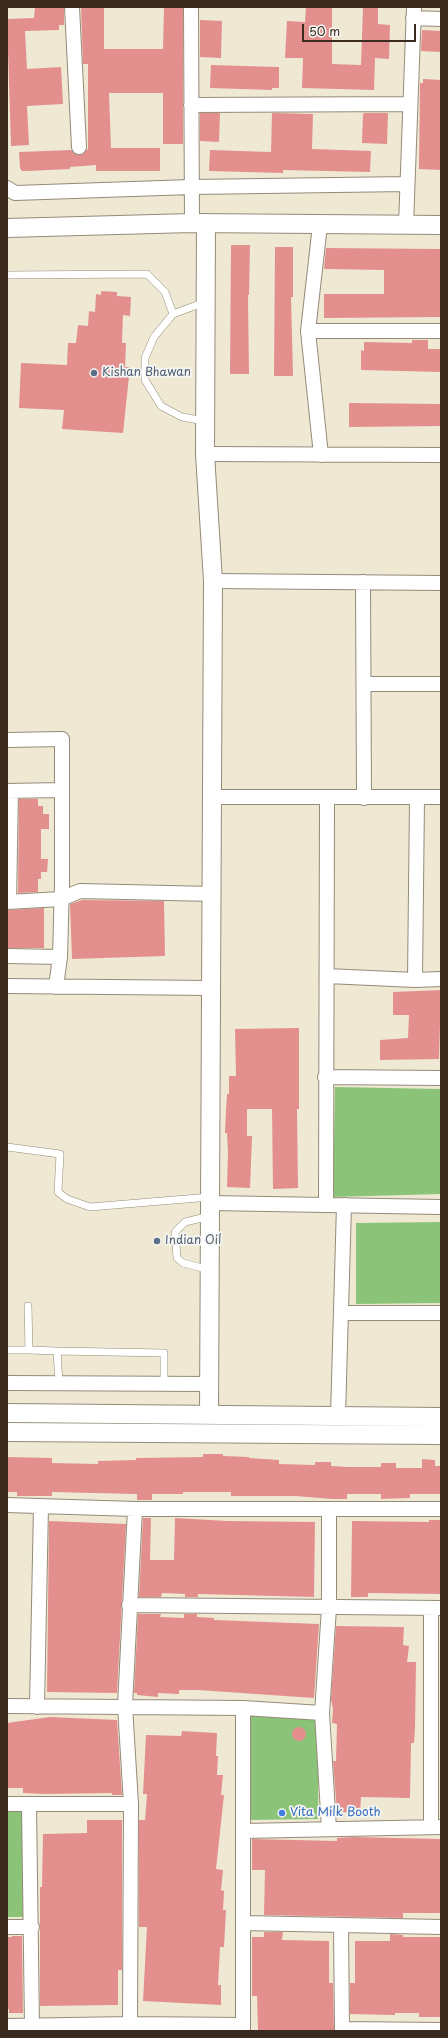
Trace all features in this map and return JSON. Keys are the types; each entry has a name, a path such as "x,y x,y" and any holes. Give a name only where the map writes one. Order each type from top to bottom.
{"street":[{"path":"72,7 79,147"},
{"path":"191,7 191,186 199,223 206,302 205,454 213,581 209,1415"},
{"path":"406,225 414,12 441,19"},
{"path":"191,105 410,104"},
{"path":"7,188 15,193 191,186 407,184"},
{"path":"7,228 199,223 441,225"},
{"path":"320,225 308,331 321,455"},
{"path":"308,331 441,331"},
{"path":"205,454 441,455"},
{"path":"213,581 441,583"},
{"path":"363,582 364,798"},
{"path":"364,684 441,684"},
{"path":"7,740 62,739 60,957 56,987"},
{"path":"61,790 9,791 8,902 61,899 80,891 212,894"},
{"path":"212,797 441,797"},
{"path":"326,798 326,1205"},
{"path":"415,980 417,798"},
{"path":"7,956 60,957"},
{"path":"327,976 415,980 441,979"},
{"path":"7,986 211,988"},
{"path":"325,1077 441,1078"},
{"path":"210,1205 441,1207"},
{"path":"338,1416 344,1205"},
{"path":"340,1313 441,1312"},
{"path":"7,1383 210,1384"},
{"path":"7,1413 441,1417"},
{"path":"7,1432 441,1435"},
{"path":"7,1505 135,1509 441,1509"},
{"path":"37,1707 41,1506"},
{"path":"130,2024 131,1804 125,1706 128,1604 135,1509"},
{"path":"329,1509 329,1608 322,1712 329,1829"},
{"path":"128,1604 329,1608 436,1608 436,1827 243,1831"},
{"path":"7,1706 242,1708 322,1712"},
{"path":"7,2026 130,2024 243,2028 242,1708"},
{"path":"7,1804 131,1804"},
{"path":"29,1805 32,1927 32,2026"},
{"path":"243,1924 441,1927"},
{"path":"341,1925 342,2030 441,2030"},
{"path":"7,1927 32,1927"}],"lane":[{"path":"7,275 147,274 165,292 173,314"},
{"path":"205,421 182,417 161,406 145,380 145,358 154,337 173,314 206,302"},
{"path":"7,1147 60,1154 58,1192 67,1199 90,1207 210,1205"},
{"path":"210,1205 185,1222 175,1232 177,1258 183,1263 210,1270"},
{"path":"28,1306 29,1350"},
{"path":"7,1350 164,1353 164,1384"},
{"path":"58,1351 59,1383"}],"green space":[{"path":"335,1087 441,1089 441,1194 333,1197"},
{"path":"441,1222 441,1303 356,1304 356,1223"},
{"path":"249,1716 319,1716 318,1819 249,1820"},
{"path":"7,1810 28,1810 27,1917 7,1917"}],"building":[{"path":"35,7 64,7 64,25 59,25 59,30 25,31 27,69 61,67 63,104 27,106 29,145 11,146 7,19 34,18"},
{"path":"81,7 104,7 104,49 163,49 164,7 183,7 183,144 163,144 163,93 109,93 111,148 160,148 160,171 96,171 96,165 70,167 70,169 27,171 22,171 20,168 19,152 71,150 75,154 80,155 88,149 88,64 83,64"},
{"path":"306,7 332,7 332,64 361,65 363,7 378,7 378,24 390,25 389,59 375,58 374,90 302,88 303,58 285,58 287,21 305,22"},
{"path":"200,20 222,21 221,58 200,57"},
{"path":"422,30 441,31 441,52 421,51"},
{"path":"211,65 279,67 279,88 272,88 272,90 210,88"},
{"path":"423,79 441,80 441,170 419,169 420,83 423,83"},
{"path":"200,113 220,113 219,142 200,141"},
{"path":"272,113 313,114 312,149 371,151 370,172 283,170 283,173 209,171 210,150 271,152"},
{"path":"388,113 387,144 362,143 363,114"},
{"path":"231,245 250,245 248,295 249,374 230,374"},
{"path":"275,247 293,247 293,297 291,297 293,376 274,376"},
{"path":"326,248 441,249 441,317 324,318 324,294 384,294 384,270 324,269"},
{"path":"101,291 117,292 117,296 131,297 130,316 123,315 122,343 126,343 125,367 130,367 123,433 62,429 64,410 19,408 21,363 67,365 68,343 76,343 78,325 88,326 89,311 95,312 96,294 101,295"},
{"path":"412,340 428,340 428,349 441,349 441,372 361,370 361,350 364,351 364,342 412,343"},
{"path":"349,403 441,404 441,426 349,427"},
{"path":"19,799 38,799 38,806 43,806 43,814 49,814 49,829 41,829 41,859 48,859 47,872 41,872 41,879 38,879 38,892 18,893"},
{"path":"82,900 164,901 165,956 72,959 70,904"},
{"path":"44,908 44,948 7,948 7,910"},
{"path":"441,990 439,1059 380,1060 380,1040 408,1038 409,1015 393,1015 393,992"},
{"path":"299,1028 299,1109 297,1109 298,1188 273,1189 272,1109 247,1109 247,1136 252,1136 250,1188 227,1187 228,1152 227,1133 225,1133 226,1111 227,1094 229,1094 229,1076 236,1076 235,1029"},
{"path":"203,1454 223,1454 223,1456 279,1460 279,1464 315,1465 315,1462 331,1462 331,1466 348,1467 381,1467 381,1463 396,1463 396,1468 422,1468 422,1459 435,1460 435,1466 441,1466 441,1494 410,1494 410,1498 381,1499 381,1494 347,1494 347,1499 332,1499 295,1496 231,1496 231,1492 183,1492 183,1494 152,1494 152,1500 137,1500 137,1494 52,1492 52,1496 17,1496 17,1492 7,1492 7,1457 52,1458 52,1463 98,1464 98,1461 136,1460 136,1458 203,1457"},
{"path":"143,1518 151,1518 150,1560 174,1560 175,1518 227,1521 315,1522 314,1597 198,1594 198,1597 185,1597 185,1594 162,1593 161,1597 139,1597"},
{"path":"429,1520 441,1520 441,1594 368,1593 368,1597 351,1597 352,1521 429,1522"},
{"path":"49,1521 126,1524 117,1693 47,1692"},
{"path":"138,1614 161,1614 160,1617 184,1618 184,1614 197,1614 197,1617 214,1618 214,1620 319,1624 314,1698 198,1690 179,1690 179,1694 158,1693 158,1697 137,1695 137,1693 134,1693"},
{"path":"336,1626 404,1627 403,1645 409,1646 407,1662 416,1662 415,1729 414,1743 411,1743 410,1798 361,1797 360,1813 337,1812 333,1761 336,1761 337,1724 332,1723 333,1709 331,1699"},
{"path":"50,1717 117,1720 122,1795 112,1795 112,1793 23,1793 23,1788 7,1788 7,1723"},
{"path":"299,1727 304,1729 306,1734 304,1739 299,1741 294,1739 292,1734 294,1729"},
{"path":"182,1731 217,1733 217,1775 223,1775 221,1795 224,1795 216,1869 223,1870 221,1890 224,1891 223,1910 226,1910 224,1947 220,1947 218,1985 221,1985 221,2005 143,2001 147,1927 139,1927 139,1820 145,1820 147,1794 143,1794 146,1735 181,1736"},
{"path":"87,1820 122,1820 122,1970 118,1970 118,2005 40,2006 40,1887 42,1887 43,1834 87,1833"},
{"path":"337,1838 441,1839 441,1913 403,1913 403,1918 264,1915 265,1870 252,1870 252,1839 337,1841"},
{"path":"264,1932 283,1932 282,1940 329,1941 329,1983 333,1983 334,2031 258,2031 257,1996 252,1996 252,1937 264,1937"},
{"path":"390,1934 403,1935 403,1937 441,1937 441,2017 419,2017 419,2013 395,2013 395,2015 350,2014 350,1983 355,1983 355,1941 390,1941"},
{"path":"22,1936 23,2013 9,2013 9,2009 7,2009 7,1937"}],"place":[{"name":"Kishan Bhawan","path":"94,373"},
{"name":"Indian Oil","path":"157,1241"},
{"name":"Vita Milk Booth","path":"282,1813"}]}
